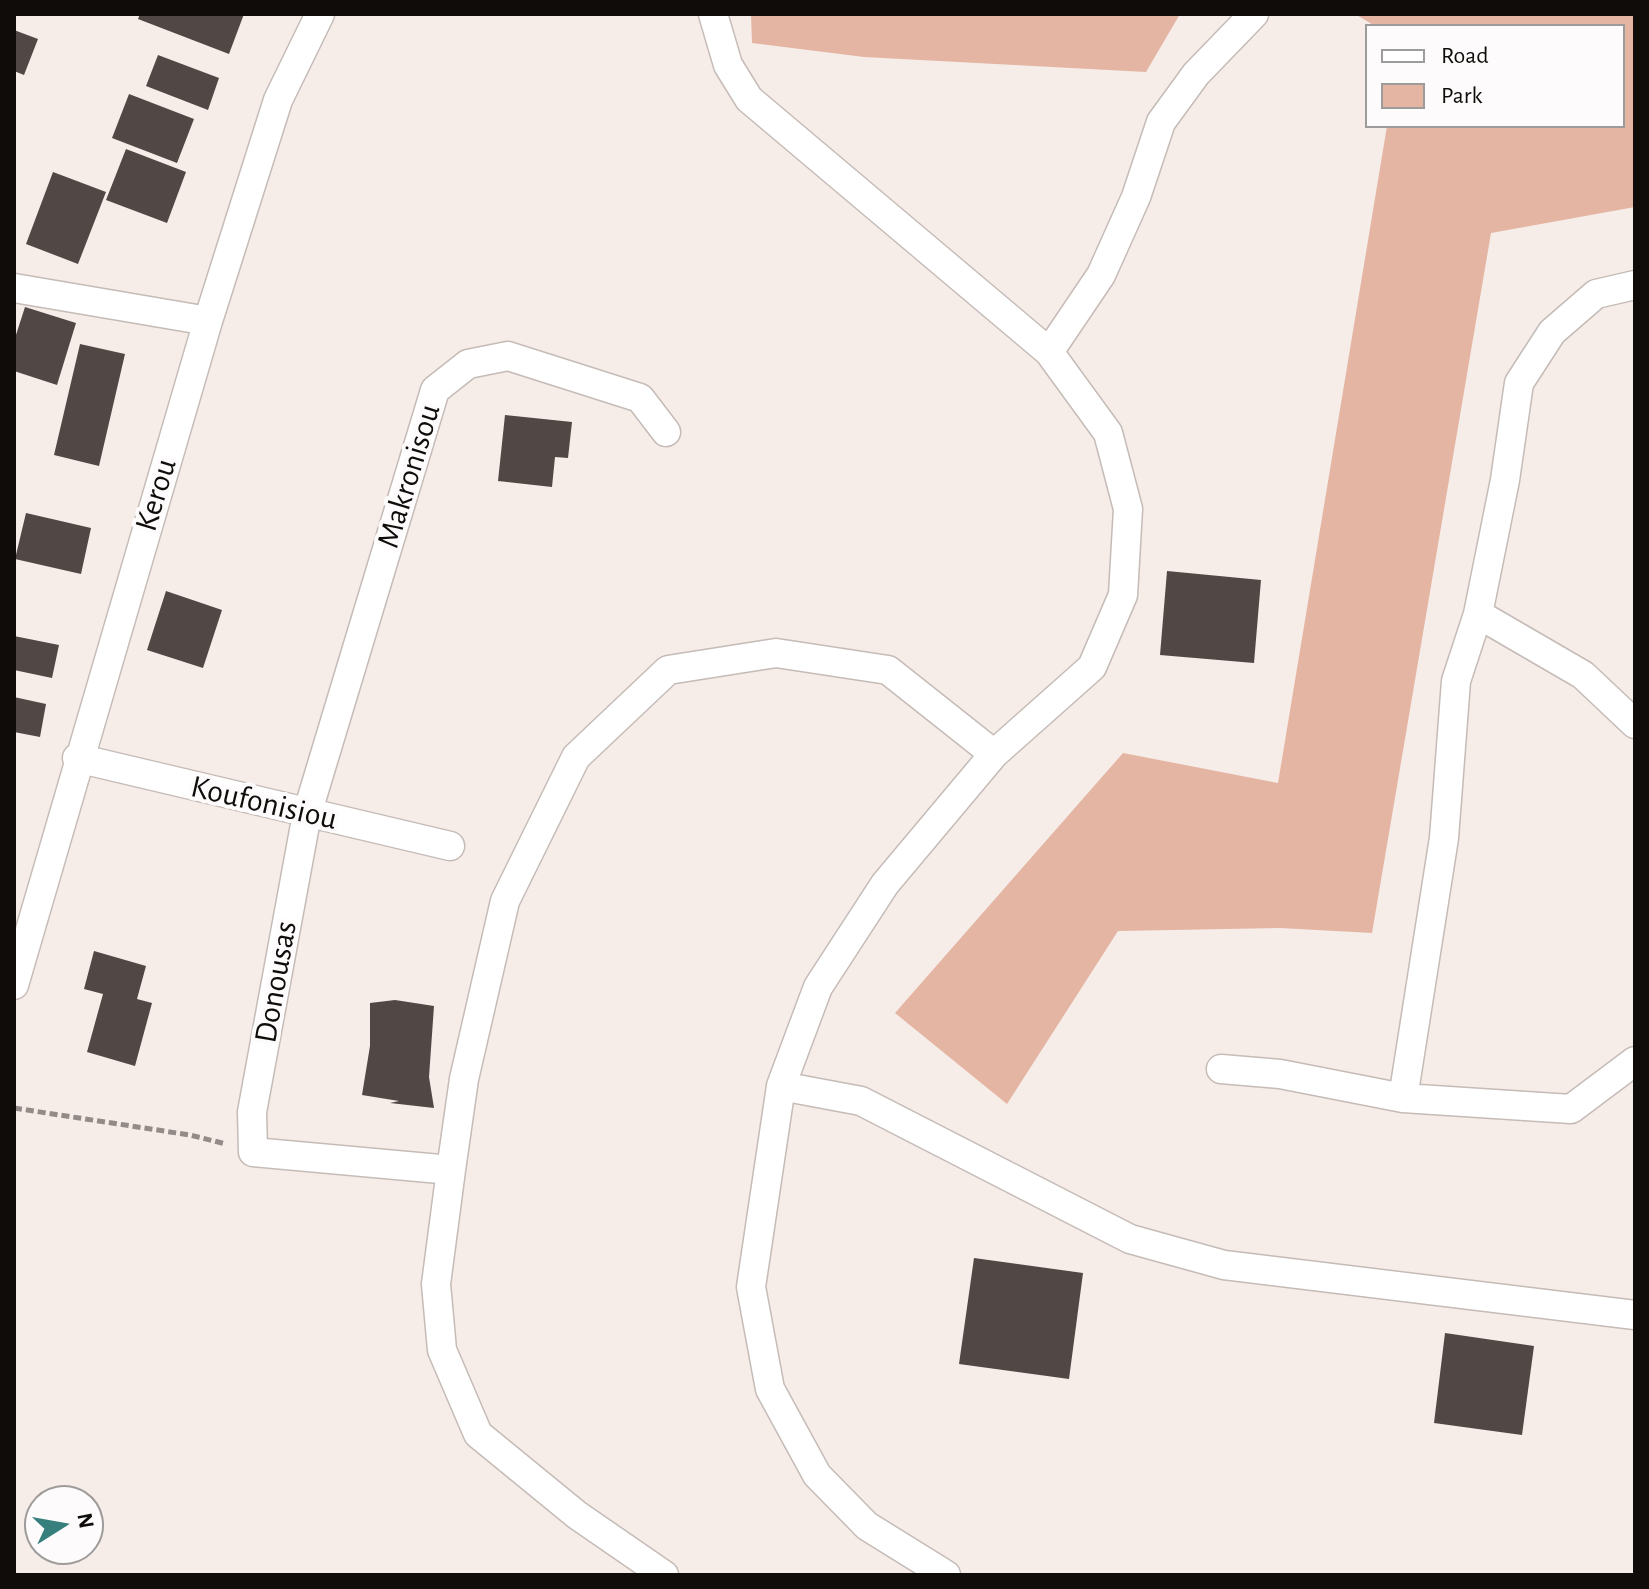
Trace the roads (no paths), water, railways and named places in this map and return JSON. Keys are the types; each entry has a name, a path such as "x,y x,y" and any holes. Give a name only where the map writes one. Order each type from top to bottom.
{"street":[{"name":"Kerou","path":"14,985 25,914 77,758 208,321 278,100 320,14"},
{"path":"713,14 728,65 749,99 1049,352 1108,433 1128,509 1123,595 1092,667 994,754 885,884 818,987 781,1086 751,1287 770,1389 817,1475 867,1526 946,1575"},
{"path":"1049,352 1101,275 1136,197 1161,122 1196,74 1254,14"},
{"path":"1403,1098 1444,838 1456,681 1478,614 1505,480 1519,383 1552,332 1596,294 1635,285"},
{"path":"14,288 208,321"},
{"name":"Makronisou","path":"307,814 435,390 468,364 508,356 640,398 666,432"},
{"path":"1478,614 1583,675 1635,724"},
{"path":"664,1575 577,1515 478,1434 442,1350 436,1284 451,1170 464,1079 505,901 576,757 668,670 776,653 888,670 994,754"},
{"name":"Koufonisiou","path":"77,758 450,846"},
{"name":"Donousas","path":"307,814 252,1112 253,1152 451,1170"},
{"path":"1221,1069 1280,1074 1403,1098 1571,1109 1635,1061"},
{"path":"781,1086 861,1101 1130,1239 1224,1265 1635,1315"}]}
